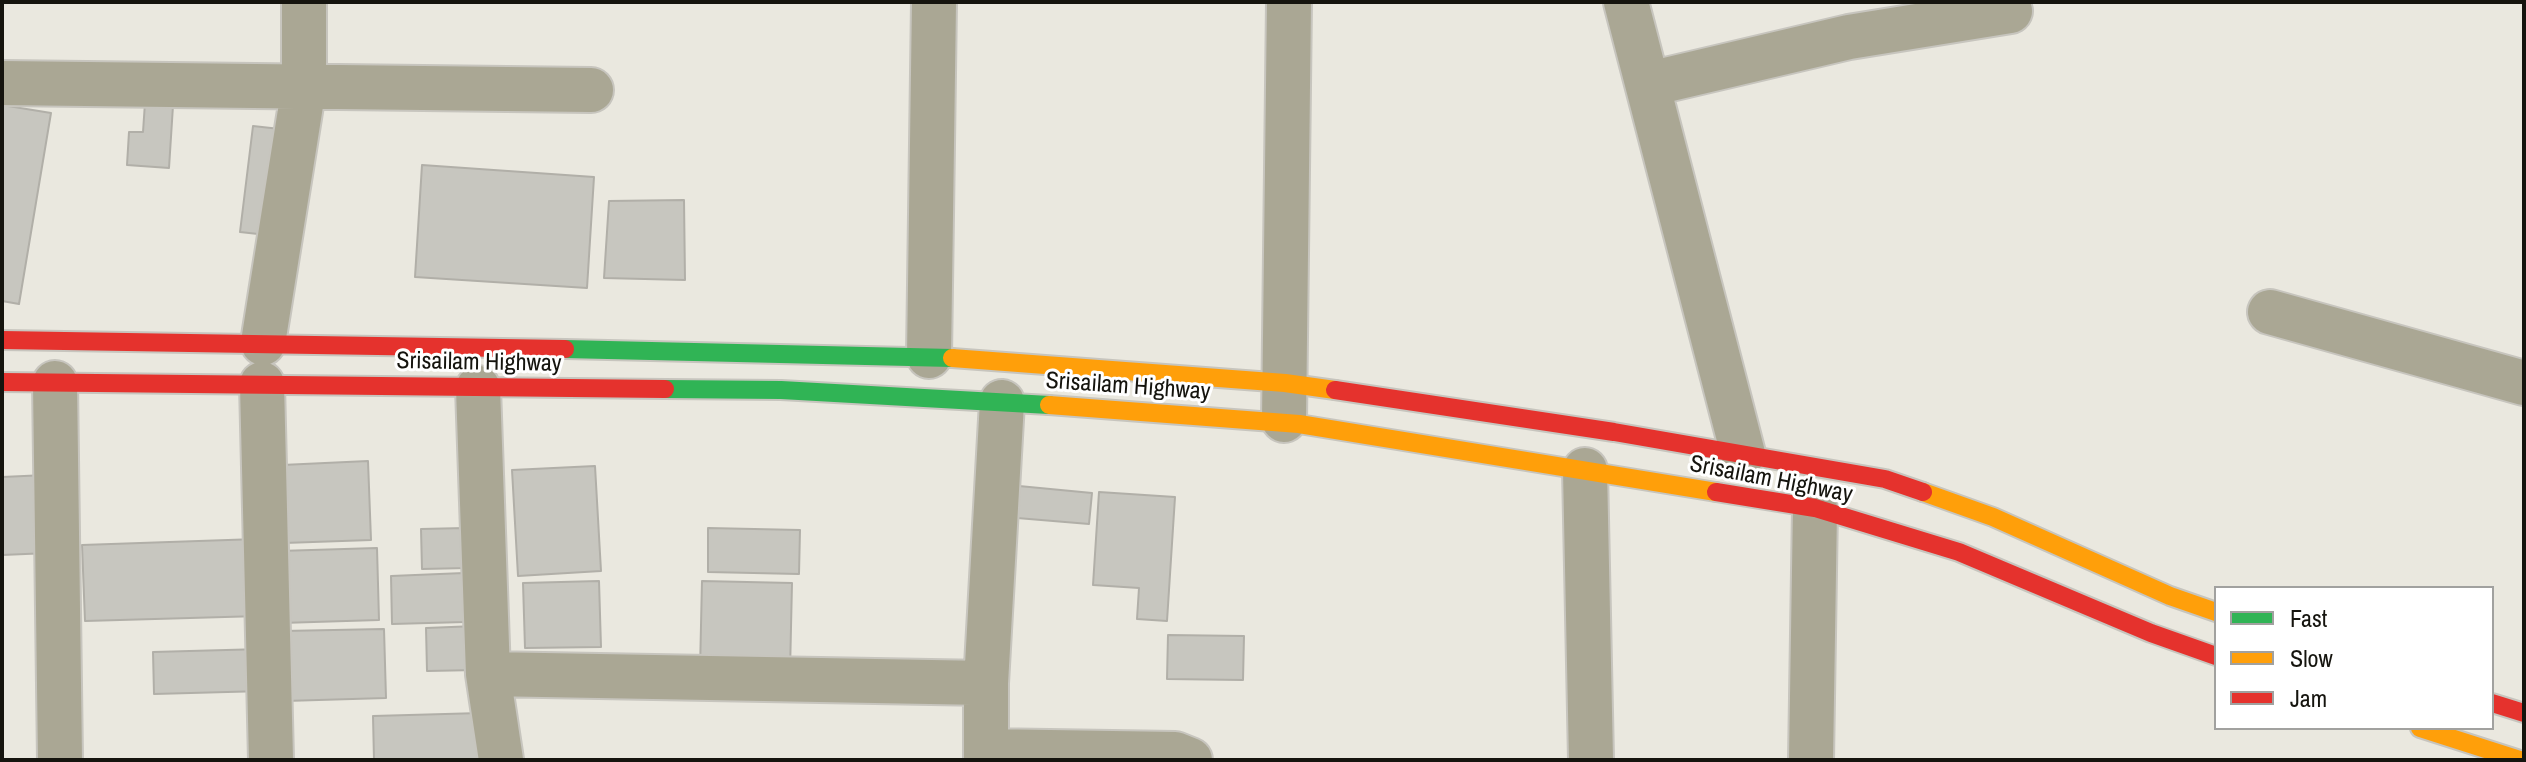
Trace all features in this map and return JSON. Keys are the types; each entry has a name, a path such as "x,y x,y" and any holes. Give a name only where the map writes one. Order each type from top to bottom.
{"highway":[{"name":"Srisailam Highway","path":"2,340 263,363 478,388 781,390 1002,402 1284,403 1585,470 1815,508 1959,552 2151,633 2214,655"},
{"name":"Srisailam Highway","path":"2,382 55,383 263,363 929,356 1284,403 1743,454 1885,479 1993,517 2170,596 2214,611"},
{"path":"2494,704 2524,713"},
{"path":"2426,730 2520,760"}],"street":[{"path":"271,760 263,363 304,86 304,2"},
{"path":"929,356 934,2"},
{"path":"1284,403 1289,2"},
{"path":"1626,2 1743,454"},
{"path":"1649,84 1836,39 2010,11"},
{"path":"2,83 591,90"},
{"path":"2270,312 2524,383"},
{"path":"55,383 60,760"},
{"path":"478,388 488,674 501,760"},
{"path":"1002,402 986,683 986,756 1175,754 1190,760"},
{"path":"1585,470 1591,760"},
{"path":"1811,760 1815,508"},
{"path":"488,674 986,683"}],"building":[{"path":"146,88 174,90 169,168 127,165 129,132 143,132"},
{"path":"2,105 51,113 19,304 2,301"},
{"path":"253,126 280,129 267,235 240,232"},
{"path":"422,165 594,177 587,288 415,277"},
{"path":"684,200 685,280 604,278 609,201"},
{"path":"368,461 371,540 284,543 282,465"},
{"path":"595,466 601,571 518,576 512,470"},
{"path":"46,475 49,553 2,555 2,477"},
{"path":"1019,486 1092,493 1089,524 1017,518"},
{"path":"1099,492 1175,497 1167,621 1137,619 1139,588 1093,585"},
{"path":"465,528 467,568 422,569 421,529"},
{"path":"708,528 800,530 799,574 708,572"},
{"path":"257,539 260,616 85,621 82,545"},
{"path":"377,548 379,620 281,623 279,551"},
{"path":"464,573 465,622 392,624 391,576"},
{"path":"599,581 601,647 525,648 523,583"},
{"path":"702,581 792,583 790,672 700,670"},
{"path":"476,626 477,670 427,671 426,628"},
{"path":"384,629 386,698 285,701 283,631"},
{"path":"1168,635 1244,636 1243,680 1167,679"},
{"path":"263,649 264,691 154,694 153,652"},
{"path":"481,713 483,760 374,760 373,716"}],"traffic: fast":[{"path":"565,349 952,358"},
{"path":"665,389 781,390 1049,405"}],"traffic: slow":[{"path":"952,358 1285,383 1335,390"},
{"path":"1049,405 1299,424 1716,492"},
{"path":"1923,492 1993,517 2170,596 2214,611"},
{"path":"2426,730 2520,760"}],"traffic: jam":[{"path":"2,340 565,349"},
{"path":"2,382 665,389"},
{"path":"1335,390 1614,432 1885,479 1923,492"},
{"path":"1716,492 1815,508 1959,552 2151,633 2214,655"},
{"path":"2494,704 2524,713"}]}
